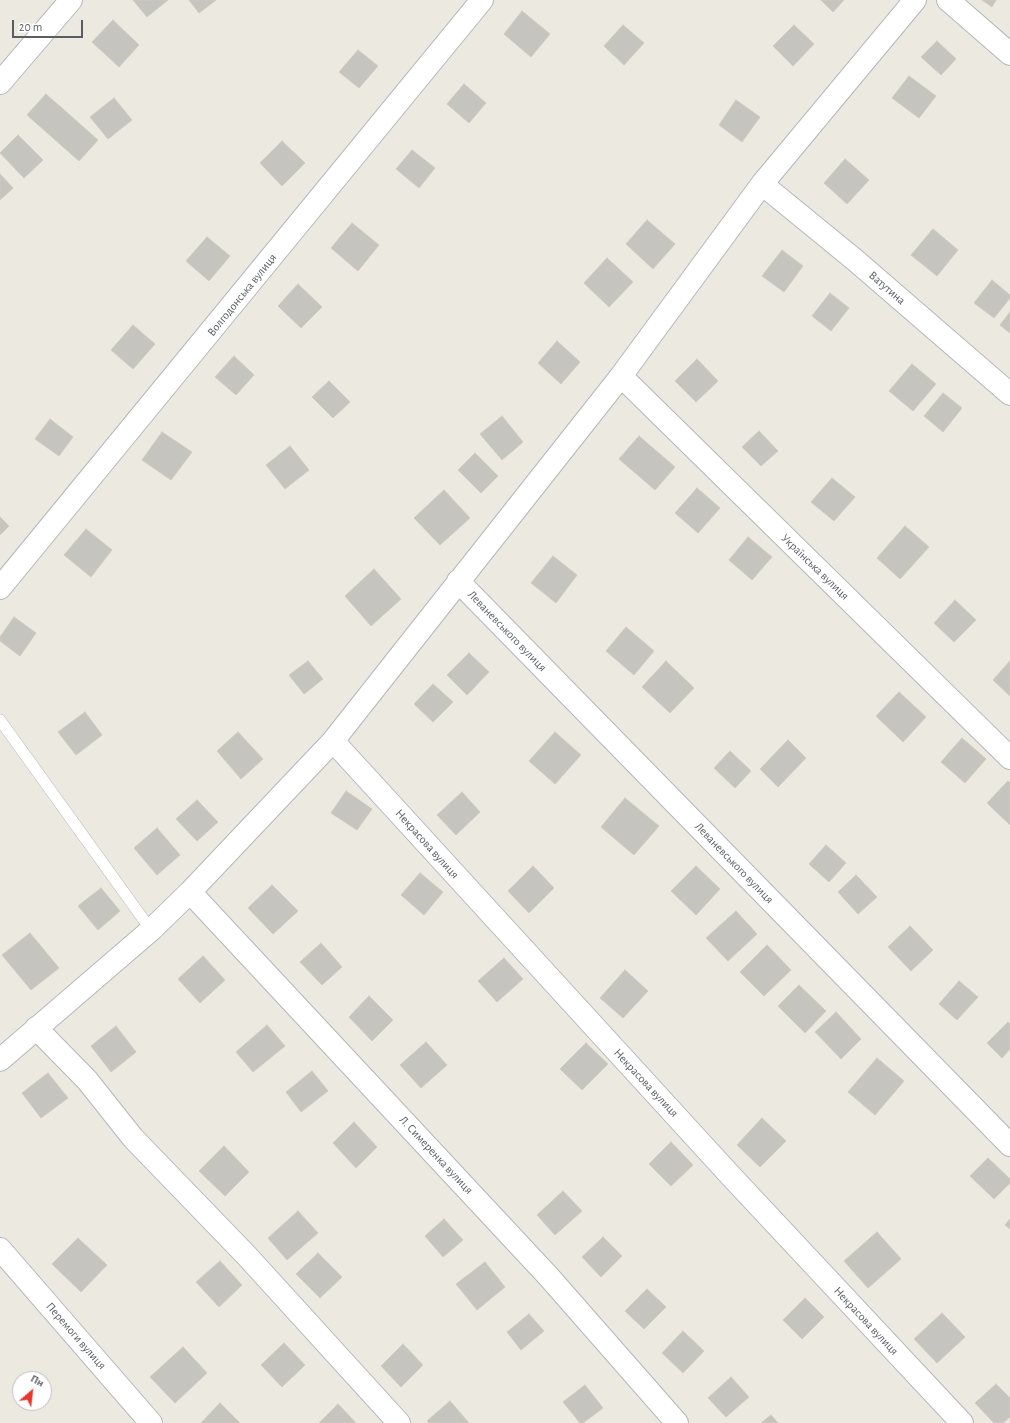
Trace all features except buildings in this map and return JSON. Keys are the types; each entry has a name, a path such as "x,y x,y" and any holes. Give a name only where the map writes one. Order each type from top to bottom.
{"street":[{"path":"0,83 71,0"},
{"name":"Волгодонська вулиця","path":"0,588 482,0"},
{"path":"0,1060 151,930 190,892 333,741 621,376 762,184 915,0"},
{"path":"948,0 1010,54"},
{"name":"Ватутина","path":"762,184 855,260 1010,394"},
{"name":"Українська вулиця","path":"621,376 1010,758"},
{"name":"Леваневського вулиця","path":"458,581 1010,1145"},
{"name":"Некрасова вулиця","path":"333,741 736,1181 962,1423"},
{"name":"Л. Симеренка вулиця","path":"190,892 544,1271 677,1423"},
{"path":"36,1028 87,1080 134,1138 262,1273 398,1423"},
{"name":"Перемоги вулиця","path":"0,1249 152,1423"}],"lane":[{"path":"0,720 151,930"}]}
